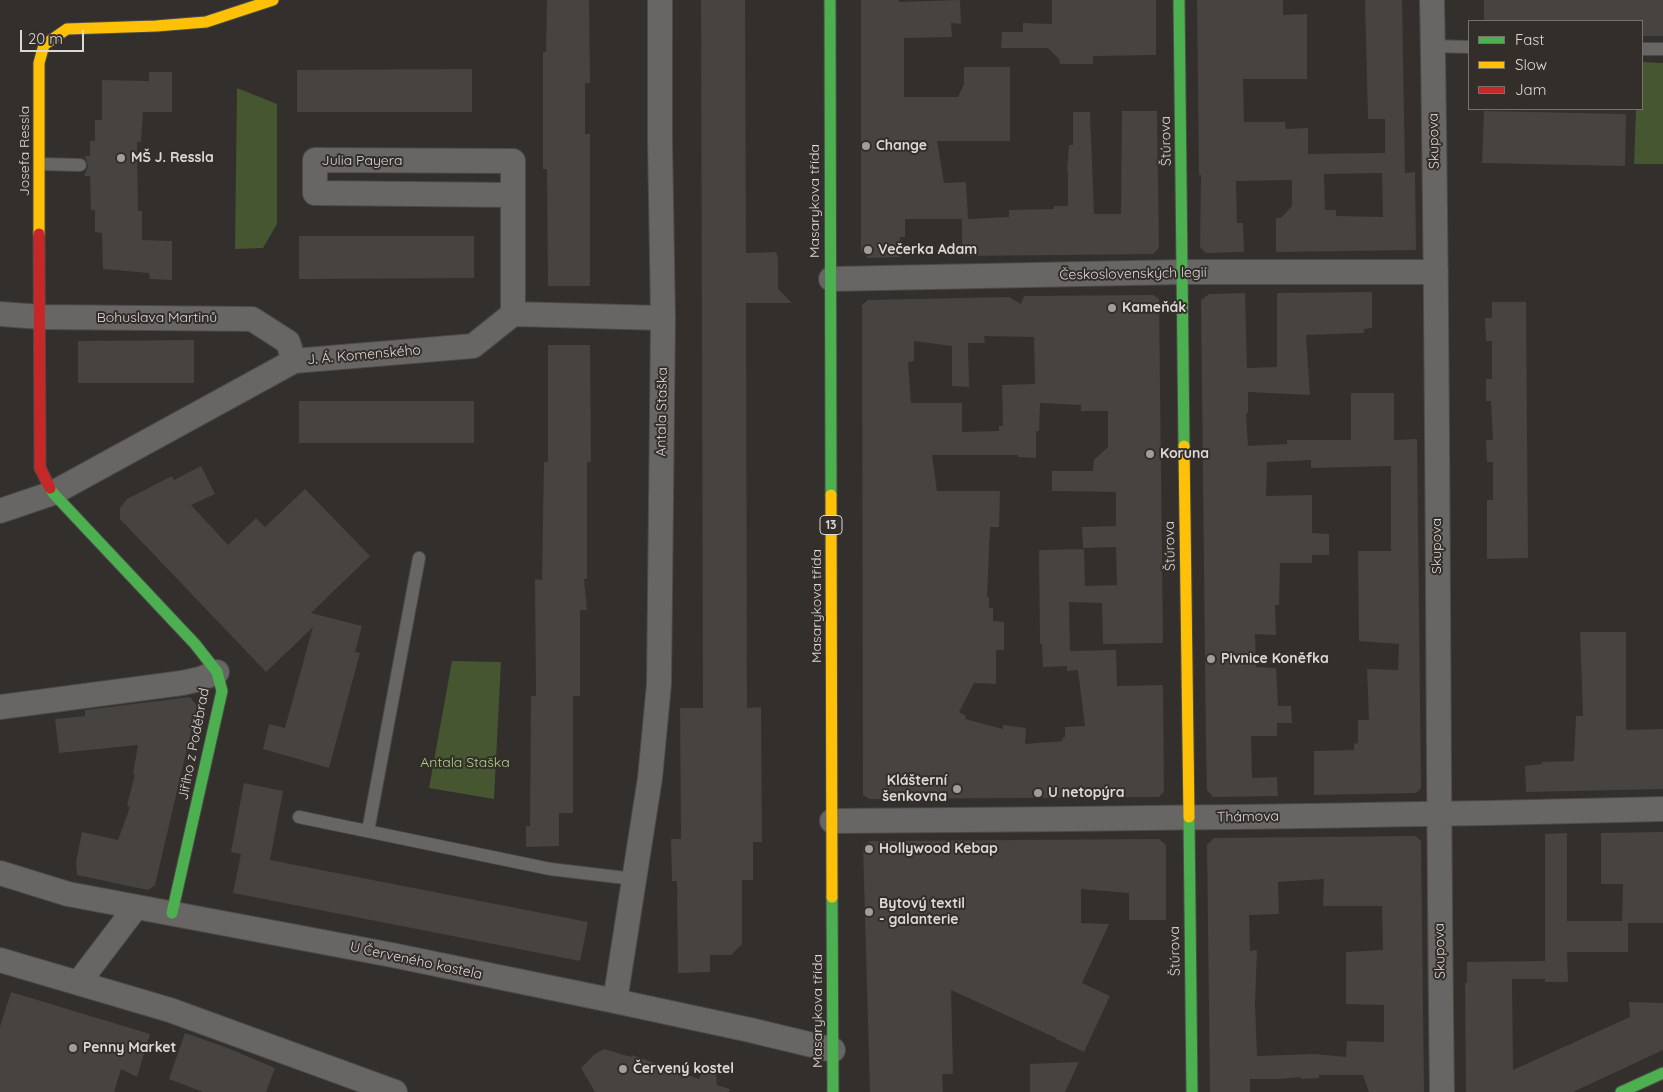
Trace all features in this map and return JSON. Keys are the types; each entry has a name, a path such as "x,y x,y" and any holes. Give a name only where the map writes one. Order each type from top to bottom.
{"street":[{"name":"Josefa Ressla","path":"53,493 40,468 39,63 44,45 67,29 206,22 273,0"},
{"name":"Antala Staška","path":"615,1000 650,778 659,684 663,318 660,0"},
{"name":"Masarykova třída","path":"830,0 833,1092"},
{"name":"Štúrova","path":"1179,0 1192,1092"},
{"name":"Skupova","path":"1432,0 1436,272 1438,814 1442,1092"},
{"name":"Julia Payera","path":"512,195 315,192 315,160 513,161 512,314"},
{"name":"Československých legií","path":"831,279 1183,272 1436,272"},
{"name":"Bohuslava Martinů","path":"0,314 41,317 252,319 288,342 294,361"},
{"path":"512,314 663,318"},
{"name":"J. Á. Komenského","path":"0,511 53,493 294,361 473,346 512,314"},
{"name":"Jiřího z Poděbrad","path":"53,493 184,632 210,662 217,672 222,686 222,697 172,913"},
{"path":"6,706 182,683 200,679 217,672"},
{"name":"Thámova","path":"832,821 1188,818 1663,809"},
{"name":"U Červeného kostela","path":"0,873 68,894 392,955 615,1000 833,1050"},
{"path":"79,982 136,907"},
{"path":"0,960 170,1010 395,1092"},
{"path":"1621,1092 1663,1073"}],"lane":[{"path":"1433,46 1468,47"},
{"path":"1643,49 1663,49"},
{"path":"40,164 80,165"},
{"path":"368,831 419,558"},
{"path":"299,817 550,869 634,879"}],"green space":[{"path":"1643,62 1663,63 1663,164 1634,164 1636,110 1643,110"},
{"path":"237,88 277,104 277,224 263,248 235,249"},
{"name":"Antala Staška","path":"452,661 501,662 494,799 429,788"}],"building":[{"path":"547,0 589,0 590,83 585,83 585,134 590,134 590,286 548,286 547,169 543,169 543,52 546,52"},
{"path":"701,0 745,0 746,253 776,252 778,258 778,289 792,303 746,303 747,708 761,707 762,842 753,842 753,880 742,880 742,944 731,955 710,955 710,972 678,973 677,881 672,881 671,839 681,839 680,708 703,708"},
{"path":"861,0 899,0 899,2 960,0 961,24 951,23 952,37 904,38 904,97 958,97 964,84 964,67 1010,67 1010,141 937,141 944,183 966,182 968,219 1009,217 1009,210 1054,209 1054,206 1068,206 1067,171 1069,145 1073,145 1073,112 1090,112 1094,214 1121,214 1122,111 1157,111 1159,248 1153,254 962,256 962,219 905,219 905,237 900,237 900,257 868,258 861,251"},
{"path":"1052,0 1156,0 1156,55 1093,56 1093,64 1060,64 1059,59 1048,48 1001,48 1002,32 1023,32 1023,23 1052,24"},
{"path":"1197,0 1283,0 1283,15 1307,14 1307,79 1243,79 1244,122 1285,122 1286,129 1308,128 1308,154 1385,153 1385,119 1368,119 1365,0 1402,0 1405,173 1415,172 1416,250 1276,252 1276,218 1281,218 1292,206 1292,180 1236,181 1237,223 1243,223 1244,252 1206,253 1200,247 1201,175 1199,175","holes":["1382,173 1383,217 1336,216 1336,210 1325,210 1324,174"]},
{"path":"1484,0 1663,0 1663,36 1643,36 1643,20 1484,20"},
{"path":"472,69 472,112 297,112 297,70"},
{"path":"149,72 172,72 172,112 143,112 141,142 137,142 138,211 142,211 142,240 172,241 172,280 150,279 149,273 103,269 102,233 95,232 95,210 91,210 90,176 84,176 88,166 85,156 90,156 90,141 95,141 95,120 102,120 102,80 149,81"},
{"path":"1484,111 1626,114 1625,166 1482,163"},
{"path":"299,236 474,236 474,278 299,279"},
{"path":"1372,292 1372,328 1364,329 1364,333 1306,335 1310,395 1248,392 1248,413 1246,413 1248,446 1287,444 1287,440 1351,440 1351,393 1394,393 1394,440 1417,439 1421,788 1416,793 1314,795 1314,751 1354,750 1354,744 1358,743 1358,720 1369,720 1367,669 1398,670 1399,644 1359,641 1358,551 1391,551 1391,466 1311,468 1311,460 1267,462 1266,496 1312,495 1312,533 1329,534 1329,555 1312,555 1312,563 1280,563 1279,605 1275,605 1276,635 1255,634 1256,667 1276,668 1278,706 1291,706 1292,723 1277,723 1277,736 1251,736 1252,778 1277,777 1278,796 1213,797 1207,790 1206,750 1201,300 1209,294 1245,293 1247,368 1277,367 1277,293"},
{"path":"1153,295 1159,299 1163,643 1103,644 1102,603 1069,602 1070,651 1116,650 1117,686 1163,685 1164,791 1159,797 869,799 863,795 862,305 868,300 1009,297 1021,304 1024,296","holes":["984,336 1034,337 1035,384 1002,385 1003,426 999,426 999,431 962,432 962,403 911,403 908,362 914,361 914,341 952,346 952,386 969,387 968,343 985,343","1040,403 1081,405 1081,411 1108,411 1108,447 1094,460 1093,471 1052,471 1052,491 1116,492 1116,526 1082,527 1083,548 1116,547 1117,585 1085,586 1084,549 1039,550 1040,644 1042,644 1043,667 1067,666 1067,671 1078,670 1085,726 1065,727 1063,741 1025,744 1026,728 1003,725 1003,729 965,719 966,716 959,712 974,683 996,684 996,650 1004,650 1004,622 993,621 993,608 989,608 989,597 987,597 990,527 999,527 1000,491 937,491 932,455 1018,455 1018,457 1036,458 1036,431 1039,431"]},
{"path":"1492,302 1526,302 1528,558 1487,559 1487,500 1493,500 1493,462 1487,462 1486,440 1493,440 1491,401 1486,401 1486,379 1492,379 1492,341 1486,341 1485,318 1492,318"},
{"path":"194,340 194,383 78,383 78,341"},
{"path":"548,345 590,345 591,462 587,462 587,579 584,579 587,610 580,610 580,696 573,696 573,813 559,813 559,846 526,847 526,826 530,826 531,696 536,696 535,579 542,580 544,462 548,462"},
{"path":"299,401 474,401 474,443 299,443"},
{"path":"201,466 215,494 191,505 228,545 256,518 265,527 305,489 370,556 311,613 362,626 355,652 360,653 329,768 263,749 269,724 285,728 313,627 266,672 120,519 120,508 127,499 172,476 174,480"},
{"path":"1580,632 1626,632 1626,730 1663,729 1663,789 1526,792 1525,766 1542,764 1542,762 1574,761 1576,716 1583,716"},
{"path":"190,697 197,706 155,885 148,890 77,875 76,862 82,832 118,840 130,807 127,806 135,774 133,774 138,745 59,753 55,719 85,716 85,710"},
{"path":"244,783 283,791 270,860 588,922 580,961 233,893 241,854 231,852"},
{"path":"1663,832 1663,923 1628,923 1628,952 1567,952 1568,982 1545,982 1545,979 1512,979 1513,1070 1630,1017 1629,1002 1663,1003 1663,1050 1573,1092 1466,1092 1465,983 1467,983 1467,962 1545,961 1545,834 1567,833 1567,921 1622,921 1623,884 1601,884 1601,833"},
{"path":"1415,836 1421,841 1424,1092 1369,1092 1363,1075 1319,1075 1319,1078 1250,1079 1250,1092 1210,1092 1207,845 1214,838","holes":["1324,879 1323,906 1382,906 1383,950 1346,952 1346,1004 1384,1005 1384,1042 1347,1041 1346,1057 1315,1054 1257,1056 1255,1004 1257,950 1250,951 1249,915 1279,914 1278,882"]},
{"path":"1159,839 1166,845 1166,920 1129,920 1129,893 1081,889 1081,923 1109,924 1082,983 1110,996 1084,1052 951,990 953,1074 942,1074 943,1092 870,1092 863,846 870,841"},
{"name":"Penny Market","path":"11,992 150,1034 137,1077 121,1069 114,1092 0,1092 0,1027"},
{"path":"185,1033 275,1068 266,1092 203,1092 169,1079"},
{"name":"Červený kostel","path":"604,1049 631,1057 632,1055 699,1079 702,1072 716,1074 717,1085 730,1089 729,1092 595,1092 581,1068 595,1054"},
{"path":"1079,1062 1065,1092 1030,1092 1030,1064"}],"traffic: fast":[{"path":"830,0 831,495"},
{"path":"1179,0 1184,446"},
{"path":"50,488 195,644 217,672 222,691 172,913"},
{"path":"1189,817 1192,1092"},
{"path":"832,897 833,1092"},
{"path":"1621,1092 1663,1073"}],"traffic: slow":[{"path":"39,234 39,63 44,45 67,29 206,22 273,0"},
{"path":"1184,446 1189,817"},
{"path":"831,495 832,897"}],"traffic: jam":[{"path":"39,234 40,468 50,488"}],"place":[{"name":"Change","path":"866,146"},
{"name":"MŠ J. Ressla","path":"121,158"},
{"name":"Večerka Adam","path":"868,250"},
{"name":"Kameňák","path":"1112,308"},
{"name":"Koruna","path":"1150,454"},
{"name":"Pivnice Koněfka","path":"1211,659"},
{"name":"Klášterní šenkovna","path":"957,789"},
{"name":"U netopýra","path":"1038,793"},
{"name":"Hollywood Kebap","path":"869,849"},
{"name":"Bytový textil - galanterie","path":"869,912"},
{"name":"Penny Market","path":"73,1048"},
{"name":"Červený kostel","path":"623,1069"}]}
